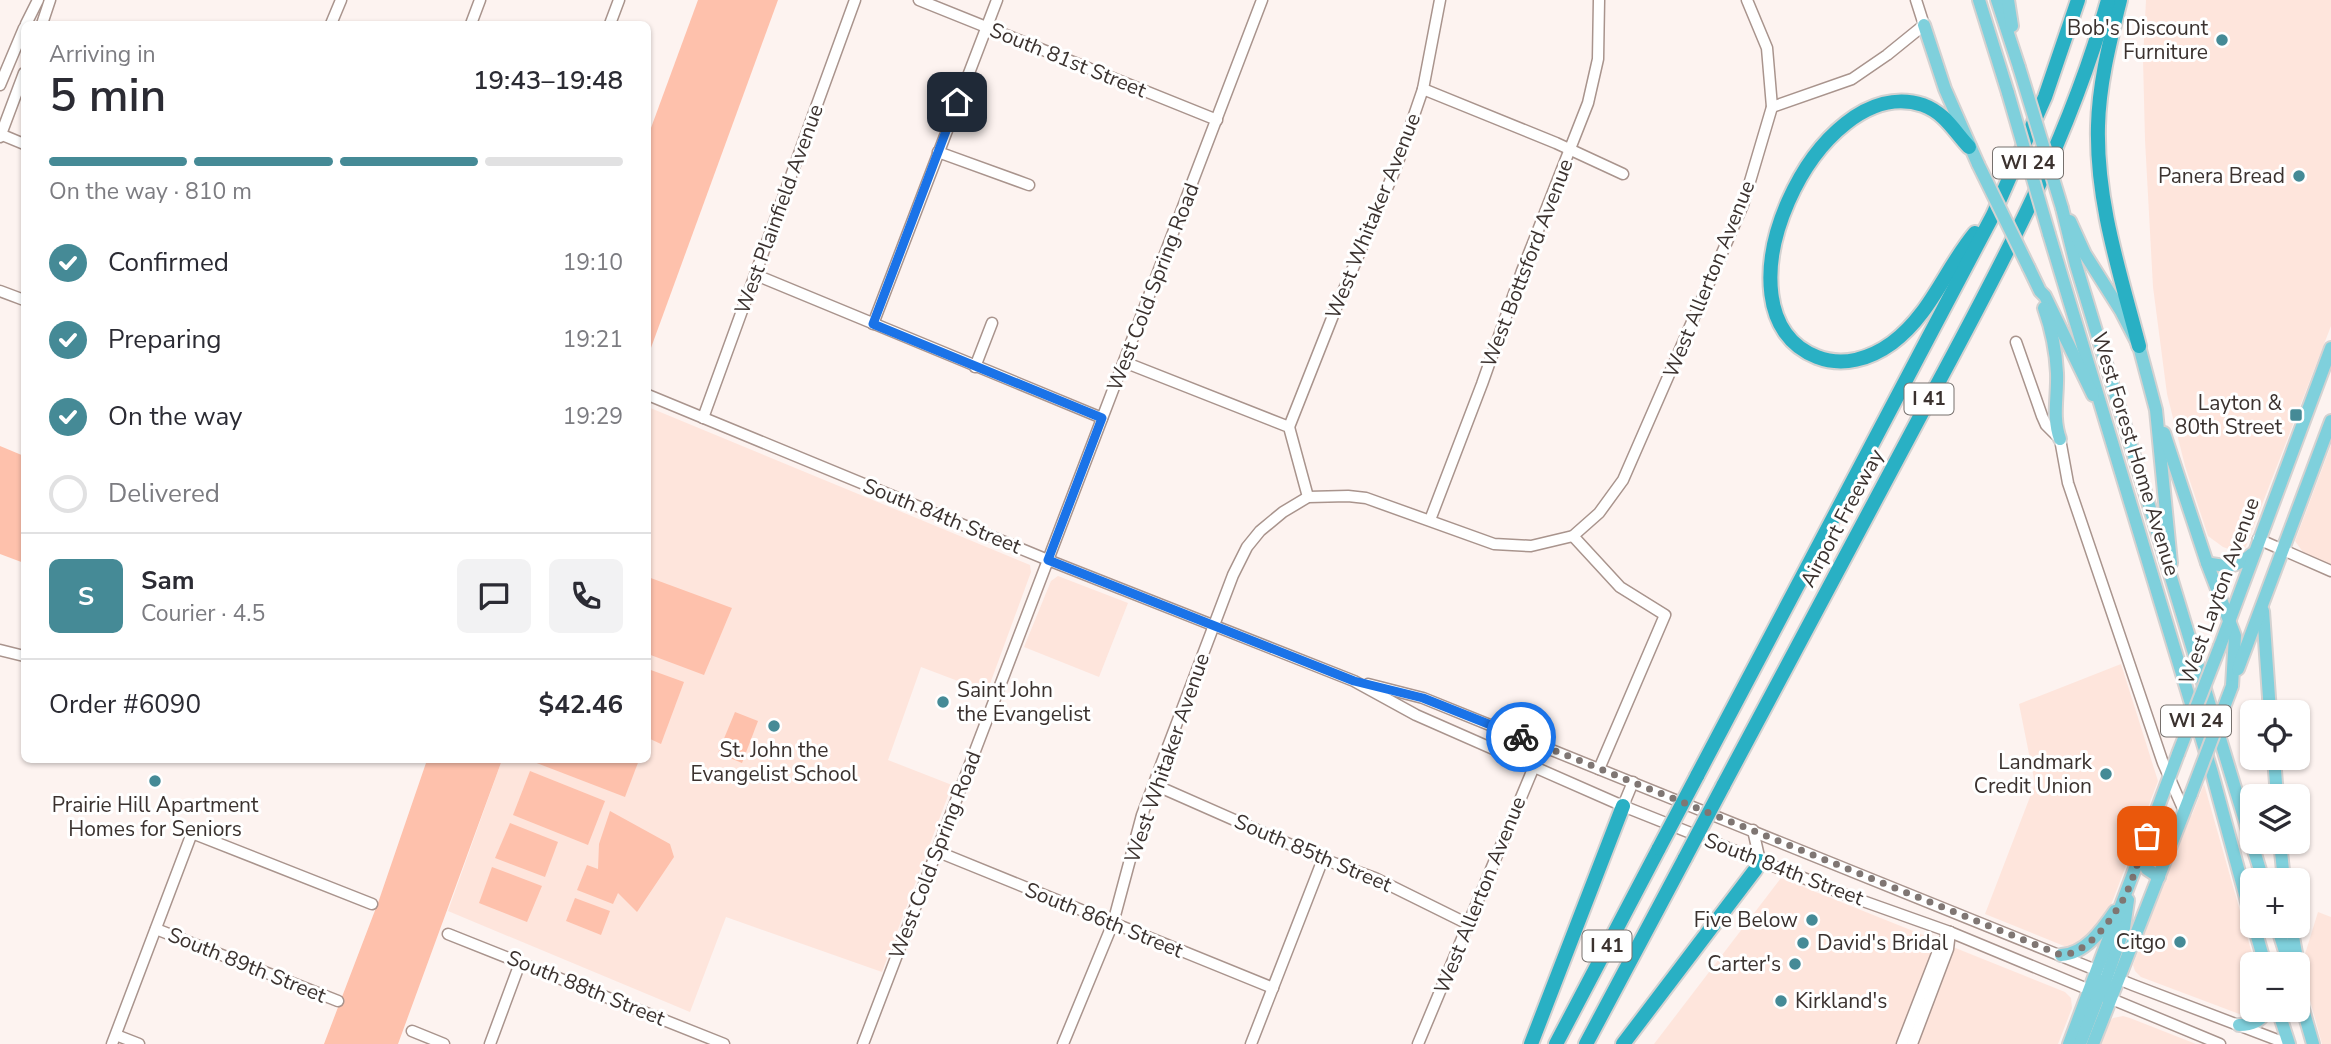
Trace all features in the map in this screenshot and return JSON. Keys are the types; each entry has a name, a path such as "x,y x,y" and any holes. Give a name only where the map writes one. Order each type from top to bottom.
{"highway":[{"name":"Airport Freeway","path":"1556,1044 1993,215 2045,97 2078,0"},
{"name":"Airport Freeway","path":"1586,1044 1988,290 2031,204 2067,119 2108,0"},
{"path":"2120,0 2102,79 2098,153 2106,222 2139,346"},
{"path":"1969,147 1951,123 1936,111 1907,102 1876,107 1839,128 1816,153 1801,176 1778,229 1771,293 1778,322 1795,344 1827,361 1848,362 1881,350 1917,320 1973,236 1993,215"},
{"path":"1531,1044 1623,806"},
{"path":"1623,1044 1760,861"}],"main road":[{"name":"West Forest Home Avenue","path":"1979,0 2208,760 2240,876"},
{"name":"West Forest Home Avenue","path":"1997,0 2259,868"},
{"path":"2008,0 2015,54"},
{"path":"1924,24 1945,89 1968,138 1969,147 2040,291 2045,296 2087,386 2101,407"},
{"path":"2062,208 2139,346 2156,410 2207,563 2230,618 2236,644 2232,686"},
{"path":"2040,291 2053,341 2057,374 2056,421 2060,439"},
{"name":"West Layton Avenue","path":"2108,974 2130,882 2331,348"},
{"path":"2156,410 2172,556 2170,574"},
{"name":"West Layton Avenue","path":"2069,1044 2099,995 2159,877 2331,421"},
{"path":"2207,563 2238,565 2256,545"},
{"path":"2263,604 2269,700"},
{"path":"2155,813 2145,864 2150,873 2159,877"},
{"path":"2080,1044 2124,928 2130,882"},
{"path":"2061,955 2072,954 2085,946 2109,920 2125,897"},
{"name":"West Layton Avenue","path":"2093,1044 2099,995"},
{"path":"2239,1025 2251,1025 2255,1022"},
{"path":"2282,1022 2288,1044"},
{"path":"2307,1022 2313,1044"}],"street":[{"path":"28,21 38,0"},
{"path":"43,21 50,0"},
{"path":"332,21 341,0"},
{"path":"472,21 480,0"},
{"path":"611,21 619,0"},
{"name":"West Plainfield Avenue","path":"703,418 855,0"},
{"name":"South 81st Street","path":"919,0 1217,120"},
{"path":"873,324 997,0"},
{"name":"West Cold Spring Road","path":"863,1044 1262,0"},
{"name":"West Whitaker Avenue","path":"1289,427 1396,165 1423,89 1440,0"},
{"name":"West Bottsford Avenue","path":"1430,520 1522,271 1588,103 1598,59 1599,0"},
{"name":"West Allerton Avenue","path":"1573,536 1599,513 1623,480 1743,205 1772,107 1767,48 1747,0"},
{"path":"1772,107 1852,79 1888,55 1924,24 1916,0"},
{"path":"0,85 21,35"},
{"path":"21,82 0,135 21,143"},
{"path":"1423,89 1623,174"},
{"path":"938,152 1029,185"},
{"path":"756,275 1102,418"},
{"path":"0,291 21,299"},
{"path":"975,367 992,323"},
{"path":"2015,342 2046,425 2060,439 2068,483 2169,778 2184,811"},
{"path":"1124,362 1289,427 1308,497 1366,498 1494,544 1531,545 1573,536 1620,587 1665,615 1599,769"},
{"name":"South 84th Street","path":"651,396 1048,560 1354,681 1416,715 1623,806 1950,932 2220,1044"},
{"name":"West Whitaker Avenue","path":"1063,1044 1113,923 1142,815 1233,575 1247,547 1260,531 1308,497"},
{"path":"2256,545 2283,548 2331,571"},
{"path":"0,650 21,655"},
{"name":"South 84th Street","path":"1354,681 1423,698 2288,1044"},
{"name":"West Allerton Avenue","path":"1419,1044 1543,745"},
{"path":"1623,806 1633,782"},
{"name":"South 85th Street","path":"1155,785 1323,859 1375,878 1469,925"},
{"path":"1753,830 1760,861"},
{"path":"139,1044 114,1039 192,833 372,904"},
{"name":"South 86th Street","path":"936,851 1273,988"},
{"path":"1251,1044 1323,859"},
{"name":"South 89th Street","path":"156,929 338,1001"},
{"path":"1902,1044 1940,946 1950,932"},
{"path":"1912,1044 1948,949 1950,932"},
{"name":"South 88th Street","path":"448,934 723,1044"},
{"path":"490,1044 520,963"},
{"path":"412,1031 444,1044"}],"shaded area":[{"path":"698,0 778,0 651,348 651,128"},
{"path":"2146,0 2331,0 2331,326 2243,554 2223,547 2208,536 2185,466 2167,394 2153,287 2145,140 2143,59"},
{"name":"St. John the Evangelist School","path":"651,408 1030,565 1031,572 987,692 921,667 888,760 952,785 882,972 726,917 690,1012 448,911 501,763 651,763"},
{"path":"2331,445 2331,568 2303,552 2295,541"},
{"path":"0,446 21,455 21,562 0,554"},
{"path":"1058,576 1128,603 1099,677 1024,647 1051,581"},
{"path":"651,578 732,608 704,675 651,655"},
{"path":"2121,664 2158,781 2108,913 2085,941 2069,948 1985,914 2035,784 2019,704"},
{"path":"651,670 684,682 661,744 651,739"},
{"path":"735,712 758,721 742,763 718,753"},
{"path":"426,763 501,763 398,1044 324,1044 379,900"},
{"path":"537,763 638,763 625,797"},
{"path":"530,771 605,801 588,845 513,815"},
{"path":"2204,784 2240,911 2240,938 2248,938 2252,952 2240,952 2240,1014 2141,977 2133,965 2188,816 2192,815"},
{"path":"610,811 670,844 674,857 637,912 618,893 613,904 577,890 587,865 598,869 599,844"},
{"path":"510,823 558,842 545,877 495,858"},
{"path":"492,867 542,886 527,922 479,903"},
{"path":"1781,878 2065,992 2071,998 2072,1008 2058,1044 1654,1044"},
{"path":"575,898 610,911 601,935 566,921"},
{"path":"2318,912 2331,917 2331,1044 2322,1044 2310,1000 2310,952 2306,952"},
{"path":"2123,1016 2196,1044 2101,1044 2109,1022 2113,1018"}],"way so far":[{"path":"1521,737 2061,955 2072,954 2085,946 2109,920 2125,897 2147,836"}],"place":[{"name":"Bob's Discount Furniture","path":"2222,40"},
{"name":"Panera Bread","path":"2299,176"},
{"name":"Layton & 80th Street","path":"2296,415"},
{"name":"Saint John the Evangelist","path":"943,702"},
{"name":"St. John the Evangelist School","path":"774,726"},
{"name":"Landmark Credit Union","path":"2106,774"},
{"name":"Prairie Hill Apartment Homes for Seniors","path":"155,781"},
{"name":"Five Below","path":"1812,920"},
{"name":"Citgo","path":"2180,942"},
{"name":"David's Bridal","path":"1803,943"},
{"name":"Carter's","path":"1795,964"},
{"name":"Kirkland's","path":"1781,1001"}],"route":[{"path":"957,102 873,324 1102,418 1048,560 1354,681 1423,698 1521,737"}]}
